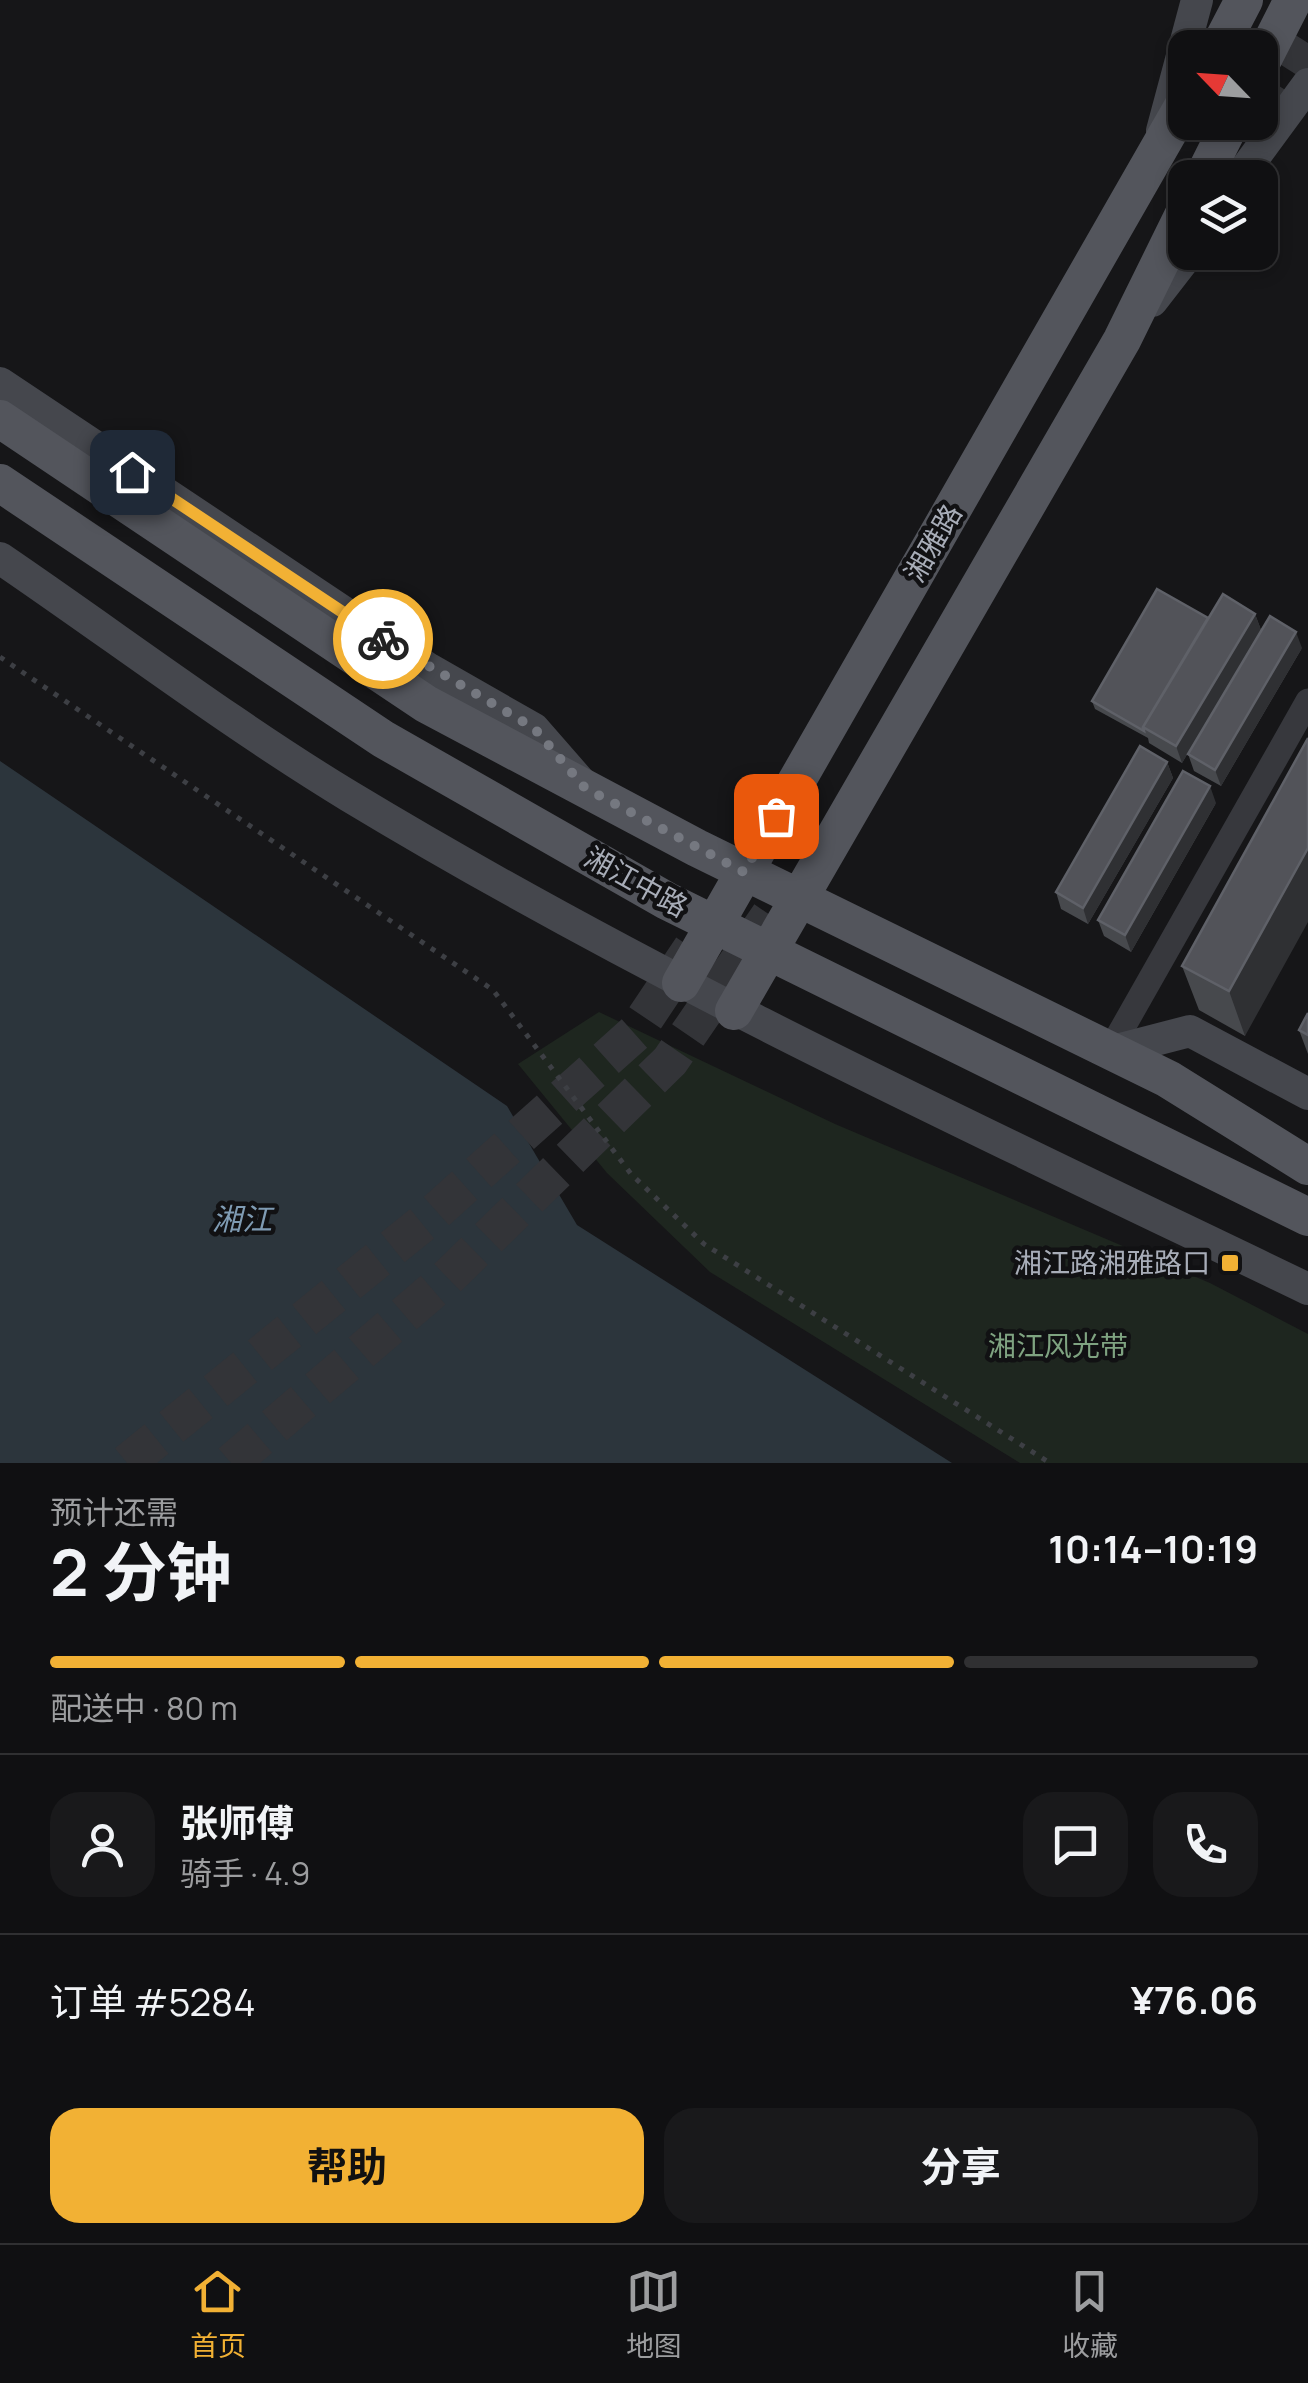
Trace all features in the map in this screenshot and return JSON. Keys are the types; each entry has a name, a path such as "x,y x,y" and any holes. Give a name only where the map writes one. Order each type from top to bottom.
{"main road":[{"path":"1228,30 1244,0"},
{"path":"1278,30 1293,0"},
{"name":"湘雅路","path":"681,983 1168,132"},
{"path":"734,1010 1122,340 1168,247"},
{"path":"0,418 377,674 744,872 1168,1080 1308,1166"},
{"name":"湘江中路","path":"0,483 366,728 714,924 1308,1217"}],"street":[{"path":"1158,148 1197,0"},
{"path":"1252,160 1308,84"},
{"path":"1122,340 1176,270"},
{"path":"0,384 429,669 534,728 585,788"},
{"path":"0,558 346,794 681,983 1308,1289"},
{"path":"1110,1052 1308,701"},
{"path":"1110,1052 1190,1031 1308,1094"}],"path":[{"path":"0,656 493,990 631,1174 704,1244 1050,1463"}],"green space":[{"name":"湘江风光带","path":"599,1012 835,1124 1210,1283 1308,1334 1308,1463 1020,1463 710,1272 607,1173 518,1064"}],"water":[{"name":"湘江","path":"0,761 507,1106 577,1225 952,1463 0,1463"}],"building":[{"path":"1157,589 1208,618 1144,731 1092,701"},
{"path":"1223,594 1255,614 1176,746 1143,727"},
{"path":"1270,616 1296,632 1215,770 1188,754"},
{"path":"1308,738 1308,848 1229,991 1182,966"},
{"path":"1140,746 1167,762 1083,908 1056,892"},
{"path":"1183,771 1210,786 1125,935 1098,920"},
{"path":"1308,1013 1308,1035 1299,1030"}],"tunnel":[{"path":"1278,90 1308,43"},
{"path":"231,1463 445,1280 670,1061 770,915"},
{"path":"127,1463 423,1223 635,1033 692,948"}],"way so far":[{"path":"383,639 534,728 585,788 744,872 776,816"}],"place":[{"name":"湘江路湘雅路口","path":"1230,1263"}],"route":[{"path":"132,472 383,639"}]}
